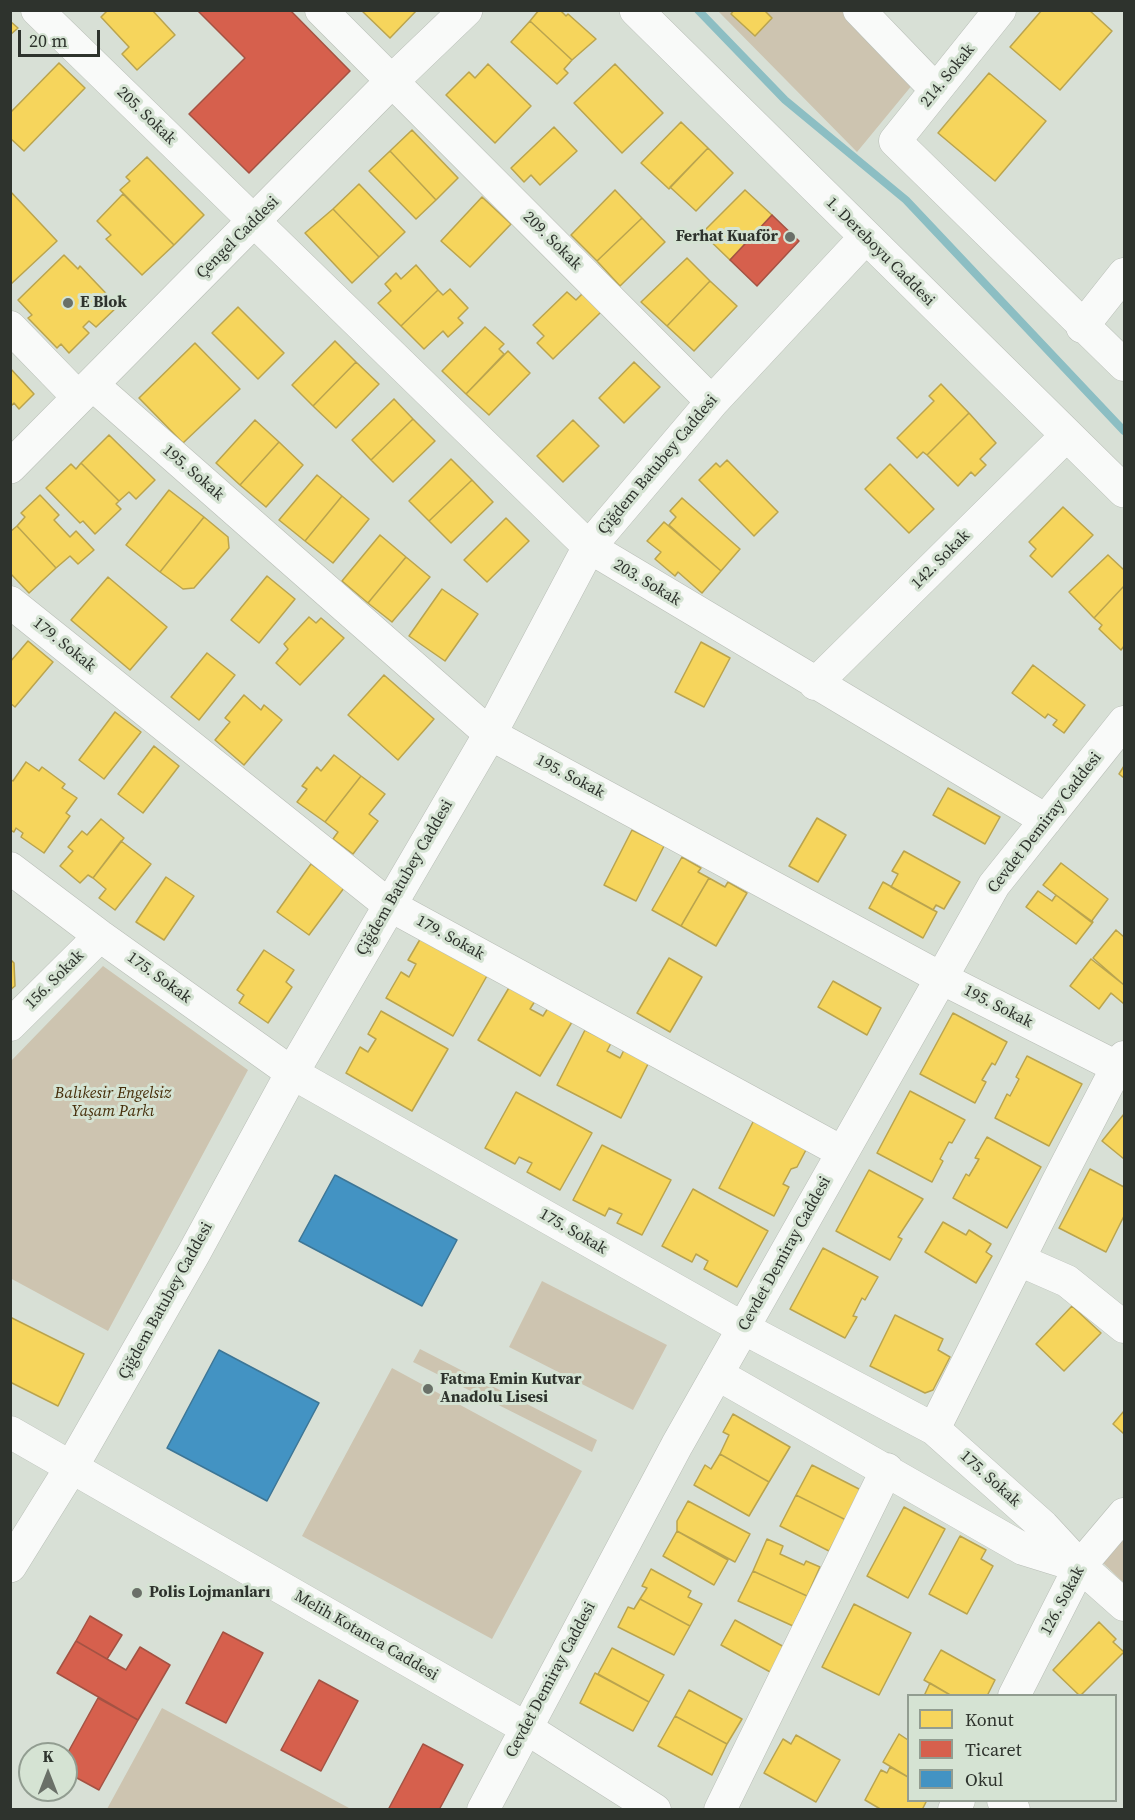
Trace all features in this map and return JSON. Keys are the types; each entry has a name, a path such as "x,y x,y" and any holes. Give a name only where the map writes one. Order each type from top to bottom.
{"main road":[{"name":"Çengel Caddesi","path":"10,467 392,81 466,10"},
{"name":"1. Dereboyu Caddesi","path":"636,10 865,238 1125,491"},
{"name":"Çiğdem Batubey Caddesi","path":"10,1566 71,1468 194,1253 292,1073 490,734 589,547 711,402 865,238"}],"street":[{"name":"205. Sokak","path":"37,10 254,221"},
{"name":"209. Sokak","path":"321,10 711,402"},
{"path":"859,10 936,90"},
{"name":"214. Sokak","path":"1000,10 895,141 1082,327"},
{"name":"203. Sokak","path":"254,221 589,547 1046,820"},
{"path":"1125,274 1082,327 1125,365"},
{"name":"195. Sokak","path":"10,327 490,734 941,978 1122,1061"},
{"name":"142. Sokak","path":"815,684 1067,435"},
{"name":"179. Sokak","path":"10,602 389,905 842,1152"},
{"name":"Cevdet Demiray Caddesi","path":"483,1809 717,1374 994,885 1125,722"},
{"name":"175. Sokak","path":"10,868 100,936 292,1073 743,1328 934,1429 1043,1526 1080,1566 1125,1605"},
{"name":"156. Sokak","path":"10,1025 100,936"},
{"path":"934,1429 1122,1061"},
{"path":"1019,1260 1067,1281 1125,1327"},
{"path":"717,1374 1023,1549 1080,1566"},
{"name":"Melih Kotanca Caddesi","path":"10,1432 526,1728 655,1809"},
{"path":"720,1809 887,1470"},
{"name":"126. Sokak","path":"1015,1694 1080,1566 1125,1514"}],"green space":[{"path":"718,11 842,11 913,84 857,152"},
{"name":"Balıkesir Engelsiz Yaşam Parkı","path":"103,966 248,1070 108,1331 10,1278 11,1061"},
{"path":"542,1281 667,1345 633,1410 509,1347"},
{"path":"420,1349 597,1440 592,1452 413,1362"},
{"path":"392,1368 582,1471 492,1639 302,1536"},
{"path":"1124,1531 1124,1583 1100,1560"},
{"path":"162,1708 349,1808 107,1809"}],"building: Konut":[{"path":"108,10 152,10 175,35 137,70 122,54 129,47 101,17"},
{"path":"361,10 417,10 390,38"},
{"path":"539,10 560,10 566,16 568,14 596,39 572,60 530,21"},
{"path":"734,10 764,10 772,18 755,36 731,14"},
{"path":"1042,10 1089,10 1112,31 1060,90 1010,47"},
{"path":"10,21 18,28 10,35"},
{"path":"530,21 572,60 564,69 568,73 557,84 511,42"},
{"path":"59,63 85,88 24,151 10,138 10,113"},
{"path":"488,64 531,106 495,143 446,95 469,72 475,78"},
{"path":"615,64 663,113 622,153 574,103"},
{"path":"989,73 1046,121 995,181 938,133"},
{"path":"681,122 708,148 669,189 641,163"},
{"path":"554,127 577,151 540,185 531,175 524,182 511,168"},
{"path":"412,130 458,178 436,200 390,151"},
{"path":"708,148 733,173 696,211 670,187"},
{"path":"390,151 436,200 416,219 369,171"},
{"path":"147,157 204,215 174,245 120,190 130,181 126,177"},
{"path":"359,184 405,232 379,257 333,209"},
{"path":"615,190 642,218 597,261 571,235"},
{"path":"745,190 772,215 730,260 702,233"},
{"path":"10,191 57,241 10,285"},
{"path":"123,194 174,245 142,275 106,239 111,235 97,221"},
{"path":"482,197 511,224 470,267 441,241"},
{"path":"333,209 379,257 352,283 305,233"},
{"path":"642,218 665,242 620,286 597,261"},
{"name":"E Blok","path":"64,255 78,269 80,266 118,306 96,327 89,321 83,327 89,333 69,353 61,344 57,348 28,318 32,315 18,300"},
{"path":"687,258 710,281 667,326 641,302"},
{"path":"416,265 438,290 401,326 378,303 391,291 385,284 396,273 401,279"},
{"path":"710,281 737,306 694,351 667,326"},
{"path":"450,289 468,308 458,318 463,323 448,337 443,331 424,349 401,326 438,290 443,295"},
{"path":"567,292 576,300 583,293 601,312 553,359 537,343 544,336 533,325"},
{"path":"238,307 284,353 258,379 212,333"},
{"path":"485,327 504,344 499,349 504,354 466,394 442,371"},
{"path":"335,341 356,362 313,406 292,385"},
{"path":"195,343 240,389 183,443 139,398"},
{"path":"508,351 530,373 489,415 466,394"},
{"path":"356,362 379,384 336,428 313,406"},
{"path":"634,362 660,387 624,423 599,398"},
{"path":"10,368 34,394 19,409 14,403 10,407"},
{"path":"941,384 969,413 927,455 923,452 917,458 897,438 934,401 929,396"},
{"path":"394,399 413,419 371,460 352,440"},
{"path":"969,413 996,443 980,459 986,465 975,476 971,472 958,486 927,455"},
{"path":"413,419 435,441 393,482 371,460"},
{"path":"255,420 279,442 240,485 216,463"},
{"path":"573,420 599,446 563,482 537,456"},
{"path":"109,435 155,480 136,499 129,492 119,501 81,463"},
{"path":"279,442 303,465 266,507 240,485"},
{"path":"451,459 472,480 429,521 409,501"},
{"path":"727,460 778,512 754,536 699,480 716,463 720,467"},
{"path":"81,463 119,501 116,504 121,509 95,534 83,521 80,523 46,488 71,464 76,469"},
{"path":"890,464 934,509 909,533 865,489"},
{"path":"317,475 342,496 305,541 279,520"},
{"path":"472,480 493,502 451,543 429,521"},
{"path":"169,490 204,517 160,572 126,545"},
{"path":"40,495 59,515 54,520 70,537 76,531 94,550 78,564 70,556 56,568 17,526 25,517 21,513"},
{"path":"342,496 369,519 333,563 305,541"},
{"path":"682,498 740,549 721,571 669,525 676,517 670,511"},
{"path":"1063,507 1093,535 1052,577 1030,556 1036,549 1029,542"},
{"path":"204,517 228,537 229,548 194,588 183,589 160,572"},
{"path":"506,518 529,541 487,582 464,560"},
{"path":"664,522 721,571 702,593 678,572 675,576 655,559 661,552 647,541"},
{"path":"17,526 56,568 29,593 10,573 10,532"},
{"path":"380,535 406,557 368,603 342,581"},
{"path":"1108,555 1124,570 1124,586 1094,618 1069,592"},
{"path":"406,557 430,577 392,622 368,603"},
{"path":"267,576 295,599 259,643 231,620"},
{"path":"108,577 167,627 130,670 71,620"},
{"path":"1124,586 1124,646 1121,650 1099,629 1102,625 1094,618"},
{"path":"442,589 478,614 445,661 409,636"},
{"path":"309,617 316,623 321,618 344,638 300,685 276,663 288,649 284,644"},
{"path":"28,641 53,662 15,707 10,703 10,662"},
{"path":"701,642 730,658 704,707 675,692"},
{"path":"207,653 235,675 199,720 171,697"},
{"path":"1033,665 1085,705 1064,733 1053,725 1057,720 1048,714 1045,718 1012,693"},
{"path":"384,675 434,719 398,760 348,715"},
{"path":"244,695 261,710 264,705 282,720 244,765 215,740 230,722 225,718"},
{"path":"115,712 141,732 104,779 79,760"},
{"path":"154,746 179,766 143,813 118,794"},
{"path":"334,755 361,776 325,822 297,802 307,789 302,786 317,767 321,771"},
{"path":"26,762 39,771 42,767 65,784 62,788 77,798 66,813 70,816 44,853 21,837 23,833 16,828 14,832 10,830 10,779 13,781"},
{"path":"1124,766 1124,778 1119,774"},
{"path":"361,776 385,794 369,814 378,821 353,854 333,839 338,832 325,822"},
{"path":"948,788 1000,817 985,844 933,815"},
{"path":"817,818 846,835 818,882 789,866"},
{"path":"101,819 124,838 93,878 88,875 80,883 60,866 73,851 68,847 82,831 87,835"},
{"path":"632,830 664,846 636,901 604,885"},
{"path":"121,841 151,864 115,910 99,898 106,889 93,878"},
{"path":"904,851 960,882 944,909 936,905 933,910 891,887 898,874 892,871"},
{"path":"682,857 701,868 698,872 709,878 681,926 652,910"},
{"path":"1061,863 1108,899 1091,922 1043,885"},
{"path":"311,864 344,888 309,935 277,912"},
{"path":"166,877 194,896 164,940 136,922"},
{"path":"709,878 725,887 728,882 747,893 716,946 681,926"},
{"path":"883,882 937,912 923,938 869,908"},
{"path":"1038,891 1052,901 1056,895 1093,922 1076,944 1026,907"},
{"path":"1116,930 1124,937 1124,985 1093,958"},
{"path":"422,936 488,974 453,1036 386,998 401,972 409,977 416,964 408,960"},
{"path":"264,950 294,970 286,982 292,987 268,1023 239,1003 244,995 237,990"},
{"path":"669,958 702,977 670,1032 637,1013"},
{"path":"10,959 14,963 15,986 10,990"},
{"path":"1091,959 1124,985 1124,1004 1111,993 1099,1009 1070,986"},
{"path":"833,981 881,1008 867,1035 818,1007"},
{"path":"510,986 535,1001 530,1009 543,1016 548,1008 572,1022 540,1076 478,1040"},
{"path":"381,1011 448,1049 412,1111 346,1073 360,1047 368,1052 376,1039 368,1034"},
{"path":"953,1013 1007,1042 995,1065 992,1063 982,1080 986,1082 975,1103 920,1074"},
{"path":"585,1030 611,1043 607,1051 620,1058 624,1050 649,1062 621,1118 557,1085"},
{"path":"1027,1056 1082,1084 1049,1146 995,1118 1007,1094 1010,1096 1019,1079 1016,1077"},
{"path":"910,1091 965,1120 952,1143 949,1142 940,1159 943,1161 932,1182 877,1153"},
{"path":"516,1092 592,1133 560,1190 527,1172 532,1163 519,1157 515,1164 485,1148"},
{"path":"1124,1114 1124,1159 1102,1141"},
{"path":"754,1120 807,1148 797,1167 791,1169 783,1184 789,1187 774,1216 719,1188"},
{"path":"987,1137 1041,1167 1007,1228 953,1198 966,1174 969,1176 979,1159 975,1158"},
{"path":"602,1145 671,1180 642,1235 617,1223 622,1214 609,1208 605,1216 573,1200"},
{"path":"1090,1169 1124,1187 1124,1216 1106,1252 1059,1228"},
{"path":"869,1170 923,1199 898,1237 902,1239 890,1260 836,1231"},
{"path":"693,1189 768,1231 737,1287 704,1269 708,1261 696,1254 692,1262 662,1246"},
{"path":"943,1222 966,1235 969,1230 991,1244 986,1252 992,1256 976,1283 925,1252"},
{"path":"823,1248 878,1277 865,1300 862,1298 853,1316 857,1317 845,1338 790,1309"},
{"path":"1072,1306 1101,1333 1064,1371 1036,1344"},
{"path":"895,1315 943,1339 938,1350 950,1357 933,1390 925,1393 870,1366"},
{"path":"10,1317 84,1354 58,1406 10,1382"},
{"path":"1124,1411 1124,1434 1113,1424"},
{"path":"733,1414 790,1447 769,1482 720,1454 729,1435 723,1432"},
{"path":"720,1454 769,1482 749,1516 694,1485 705,1465 711,1469"},
{"path":"812,1465 861,1490 846,1520 796,1495"},
{"path":"796,1495 846,1520 829,1551 780,1526"},
{"path":"688,1501 750,1534 735,1562 677,1531 677,1521"},
{"path":"904,1507 945,1529 908,1598 867,1576"},
{"path":"677,1531 728,1560 714,1585 663,1556"},
{"path":"960,1536 986,1550 981,1559 993,1566 967,1614 929,1594"},
{"path":"767,1539 783,1546 780,1554 804,1565 806,1561 820,1567 807,1596 753,1571"},
{"path":"651,1569 691,1591 688,1597 702,1604 690,1626 640,1599 647,1588 642,1586"},
{"path":"753,1571 807,1596 793,1626 738,1601"},
{"path":"640,1599 690,1626 674,1655 618,1627 628,1607 634,1609"},
{"path":"854,1604 911,1633 879,1695 822,1667"},
{"path":"735,1620 786,1648 772,1673 721,1645"},
{"path":"1099,1622 1116,1639 1113,1642 1124,1652 1082,1694 1078,1694 1053,1670"},
{"path":"612,1648 664,1675 649,1702 598,1674"},
{"path":"941,1650 995,1680 988,1694 948,1694 924,1680"},
{"path":"595,1673 649,1702 633,1731 580,1703"},
{"path":"930,1683 949,1694 925,1694"},
{"path":"689,1690 742,1719 727,1744 675,1716"},
{"path":"675,1716 727,1744 712,1775 658,1746"},
{"path":"899,1734 907,1739 907,1776 883,1762"},
{"path":"796,1735 840,1760 816,1802 764,1773 783,1739 791,1744"},
{"path":"890,1767 907,1776 907,1802 926,1802 922,1810 882,1810 865,1800 881,1770 887,1773"}],"building: Ticaret":[{"path":"197,10 290,10 350,71 249,173 189,114 245,58"},
{"path":"772,215 799,241 757,286 730,260"},
{"path":"90,1616 122,1635 107,1659 76,1641"},
{"path":"223,1632 263,1653 226,1723 186,1703"},
{"path":"76,1641 126,1670 140,1647 170,1665 138,1720 57,1673"},
{"path":"319,1680 358,1701 321,1771 281,1750"},
{"path":"98,1698 138,1720 99,1790 78,1779 78,1742 74,1742"},
{"path":"423,1744 463,1765 439,1810 388,1810"}],"building: Okul":[{"path":"335,1175 457,1240 422,1306 299,1241"},
{"path":"219,1350 319,1403 267,1501 167,1448"}],"waterway":[{"path":"698,10 785,100 906,200 1124,431"}],"place":[{"name":"Ferhat Kuaför","path":"790,237"},
{"name":"E Blok","path":"68,303"},
{"name":"Fatma Emin Kutvar Anadolu Lisesi","path":"428,1389"},
{"name":"Polis Lojmanları","path":"137,1593"}]}
